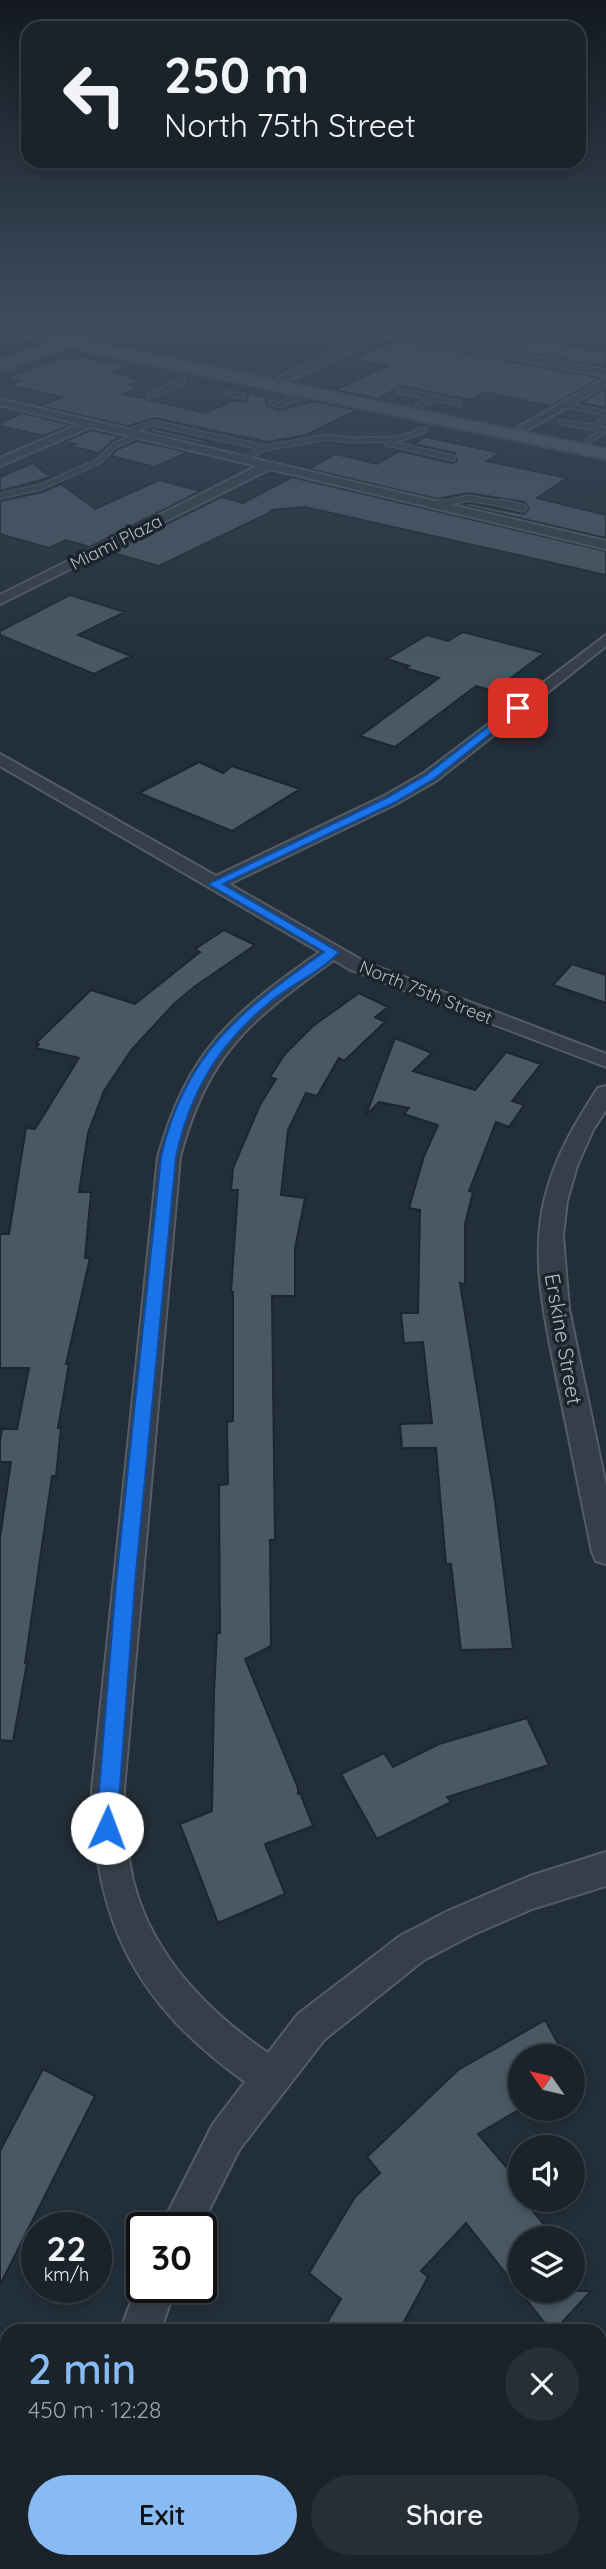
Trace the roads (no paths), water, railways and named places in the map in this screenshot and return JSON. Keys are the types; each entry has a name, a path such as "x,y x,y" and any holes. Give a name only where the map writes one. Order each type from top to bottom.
{"main road":[{"path":"557,444 606,454"}],"street":[{"path":"0,462 42,444"},
{"path":"180,444 606,545"},
{"name":"Miami Plaza","path":"0,600 269,465"},
{"path":"214,884 390,800 430,777 606,639"},
{"name":"North 75th Street","path":"0,759 333,952 388,978 606,1061"},
{"path":"271,2078 229,2051 171,1990 144,1953 130,1927 110,1863 108,1790 169,1157 175,1128 185,1100 200,1072 220,1045 265,1000 333,952"},
{"name":"Erskine Street","path":"606,1093 590,1114 569,1153 555,1200 550,1255 553,1299 606,1552"},
{"path":"187,2212 226,2137 311,2027 412,1948 460,1923 530,1893 606,1868"},
{"path":"143,2324 151,2303"}],"lane":[{"path":"0,496 41,487 99,461 117,444"},
{"path":"250,444 264,447 284,444"},
{"path":"392,444 453,458"},
{"path":"244,459 264,447"},
{"path":"438,505 447,499 482,499 523,508"}]}
